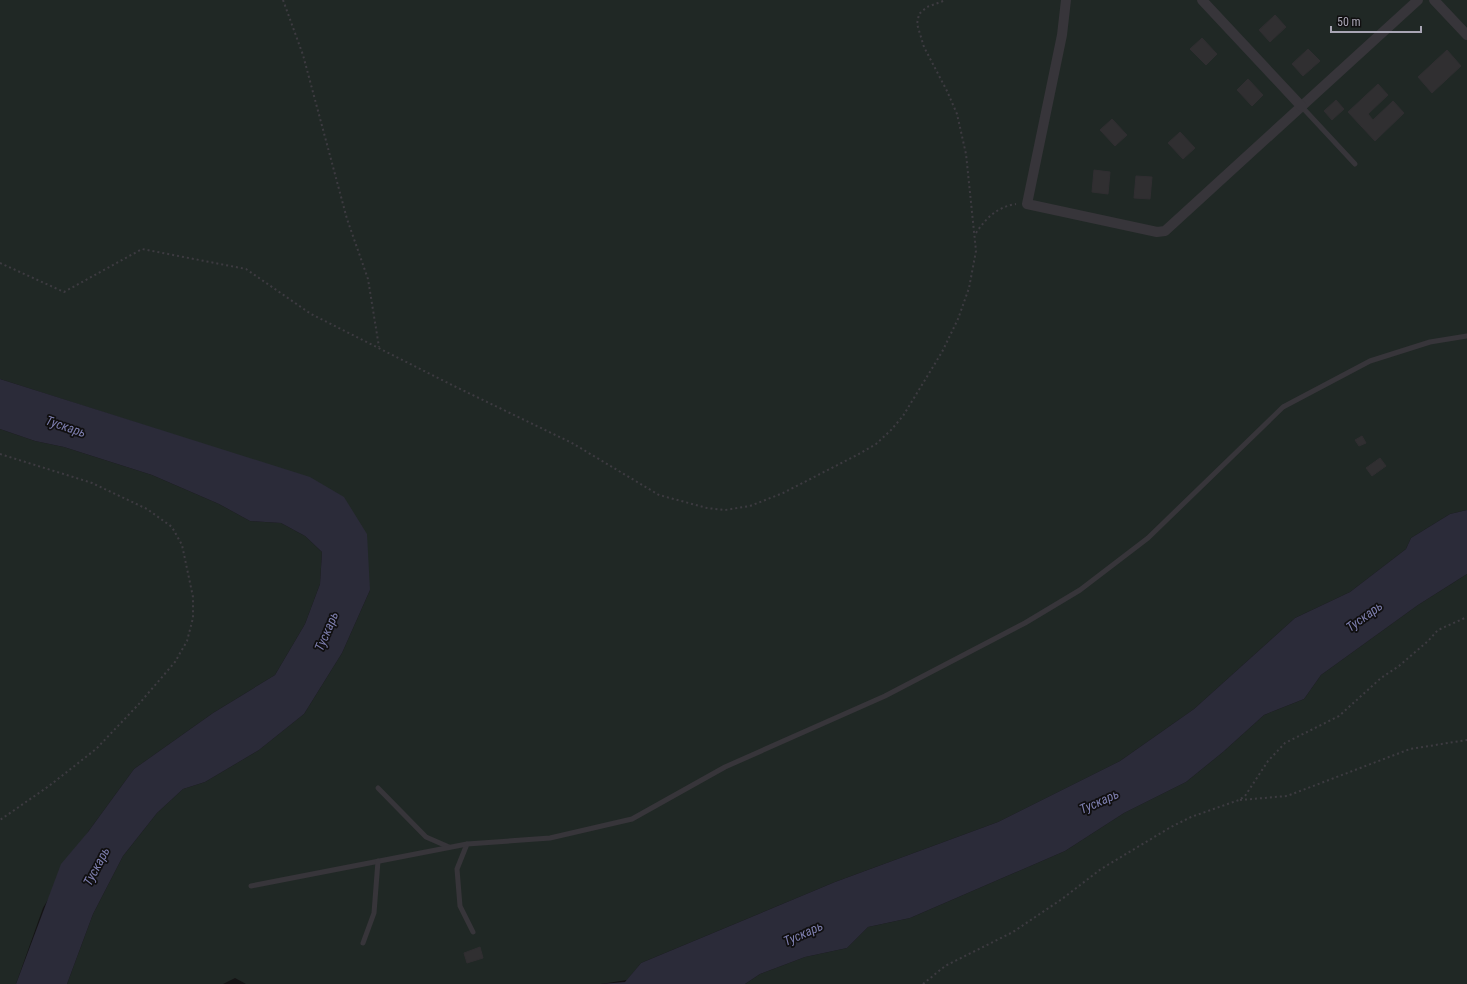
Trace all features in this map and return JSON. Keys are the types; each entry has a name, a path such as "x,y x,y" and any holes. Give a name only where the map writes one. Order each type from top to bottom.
{"street":[{"path":"1066,0 1062,35 1027,204 1148,231 1165,231 1418,0"},
{"path":"1202,0 1302,107"},
{"path":"1434,0 1467,35"}],"lane":[{"path":"1302,107 1355,164"},
{"path":"250,886 467,844 550,838 632,819 725,767 884,696 1024,623 1080,590 1148,538 1283,407 1370,361 1430,342 1467,336"},
{"path":"378,788 426,838 449,848"},
{"path":"467,844 457,870 460,906 473,932"},
{"path":"363,942 374,913 378,861"}],"path":[{"path":"283,0 303,55 347,219 368,279 379,348"},
{"path":"0,263 64,292 142,249 246,270 311,314 572,443 659,495 707,508 725,510 743,507 783,493 876,444 892,430 903,416 942,352 958,319 974,271 976,251 976,234 966,154 957,114 947,90 924,47 917,24 919,14 926,7 946,0"},
{"path":"976,234 985,220 1004,207 1027,204"},
{"path":"0,454 92,483 147,509 172,528 182,545 193,597 193,618 187,641 175,662 138,705 96,749 49,786 0,820"},
{"path":"1239,800 1244,796 1268,761 1285,743 1339,716 1381,678 1399,666 1428,641 1438,630 1467,617"},
{"path":"923,984 945,966 1013,932 1062,900 1101,869 1191,817 1239,800 1287,796 1410,749 1467,740"}],"shaded area":[{"path":"0,0 1467,0 1467,510 1450,514 1411,538 1406,549 1350,592 1295,618 1194,709 1120,761 998,822 835,882 641,963 627,980 601,984 246,984 235,978 223,984 67,984 93,914 123,856 157,813 183,789 205,782 259,750 304,714 342,653 370,590 234,454 0,379"},
{"path":"0,429 35,441 64,447 152,475 219,504 250,521 281,523 305,536 322,552 320,584 305,624 275,675 213,713 134,769 88,832 43,908 16,984 0,984"},
{"path":"1467,574 1467,984 745,984 760,974 805,957 847,948 868,927 910,918 1065,851 1124,813 1186,782 1223,752 1264,715 1304,699 1321,675 1418,605"}],"water":[{"name":"Тускарь","path":"0,379 310,477 344,497 367,534 370,590 342,653 304,714 259,750 205,782 183,789 157,813 123,856 93,914 67,984 16,984 61,864 88,832 134,769 213,713 275,675 305,624 320,584 322,552 305,536 281,523 250,521 219,504 152,475 64,447 35,441 0,429"},
{"name":"Тускарь","path":"1467,510 1467,574 1418,605 1321,675 1304,699 1264,715 1223,752 1186,782 1124,813 1065,851 910,918 868,927 847,948 805,957 760,974 745,984 601,984 625,982 641,963 835,882 998,822 1120,761 1194,709 1295,618 1350,592 1406,549 1411,538 1450,514"}],"building":[{"path":"1275,15 1286,27 1270,42 1259,30"},
{"path":"1202,38 1217,54 1206,65 1190,49"},
{"path":"1308,49 1320,61 1303,76 1292,64"},
{"path":"1447,50 1461,66 1432,93 1418,77"},
{"path":"1248,79 1263,95 1252,106 1237,90"},
{"path":"1378,84 1388,95 1368,114 1373,120 1393,101 1404,113 1375,141 1348,112"},
{"path":"1336,100 1344,109 1332,120 1324,111"},
{"path":"1112,119 1127,135 1115,146 1100,130"},
{"path":"1180,132 1195,148 1183,159 1168,143"},
{"path":"1094,170 1110,172 1108,194 1092,192"},
{"path":"1136,176 1152,177 1150,199 1134,198"},
{"path":"1362,436 1366,443 1359,446 1355,440"},
{"path":"1380,458 1386,466 1372,476 1366,468"},
{"path":"480,947 483,958 467,963 464,953"}]}
